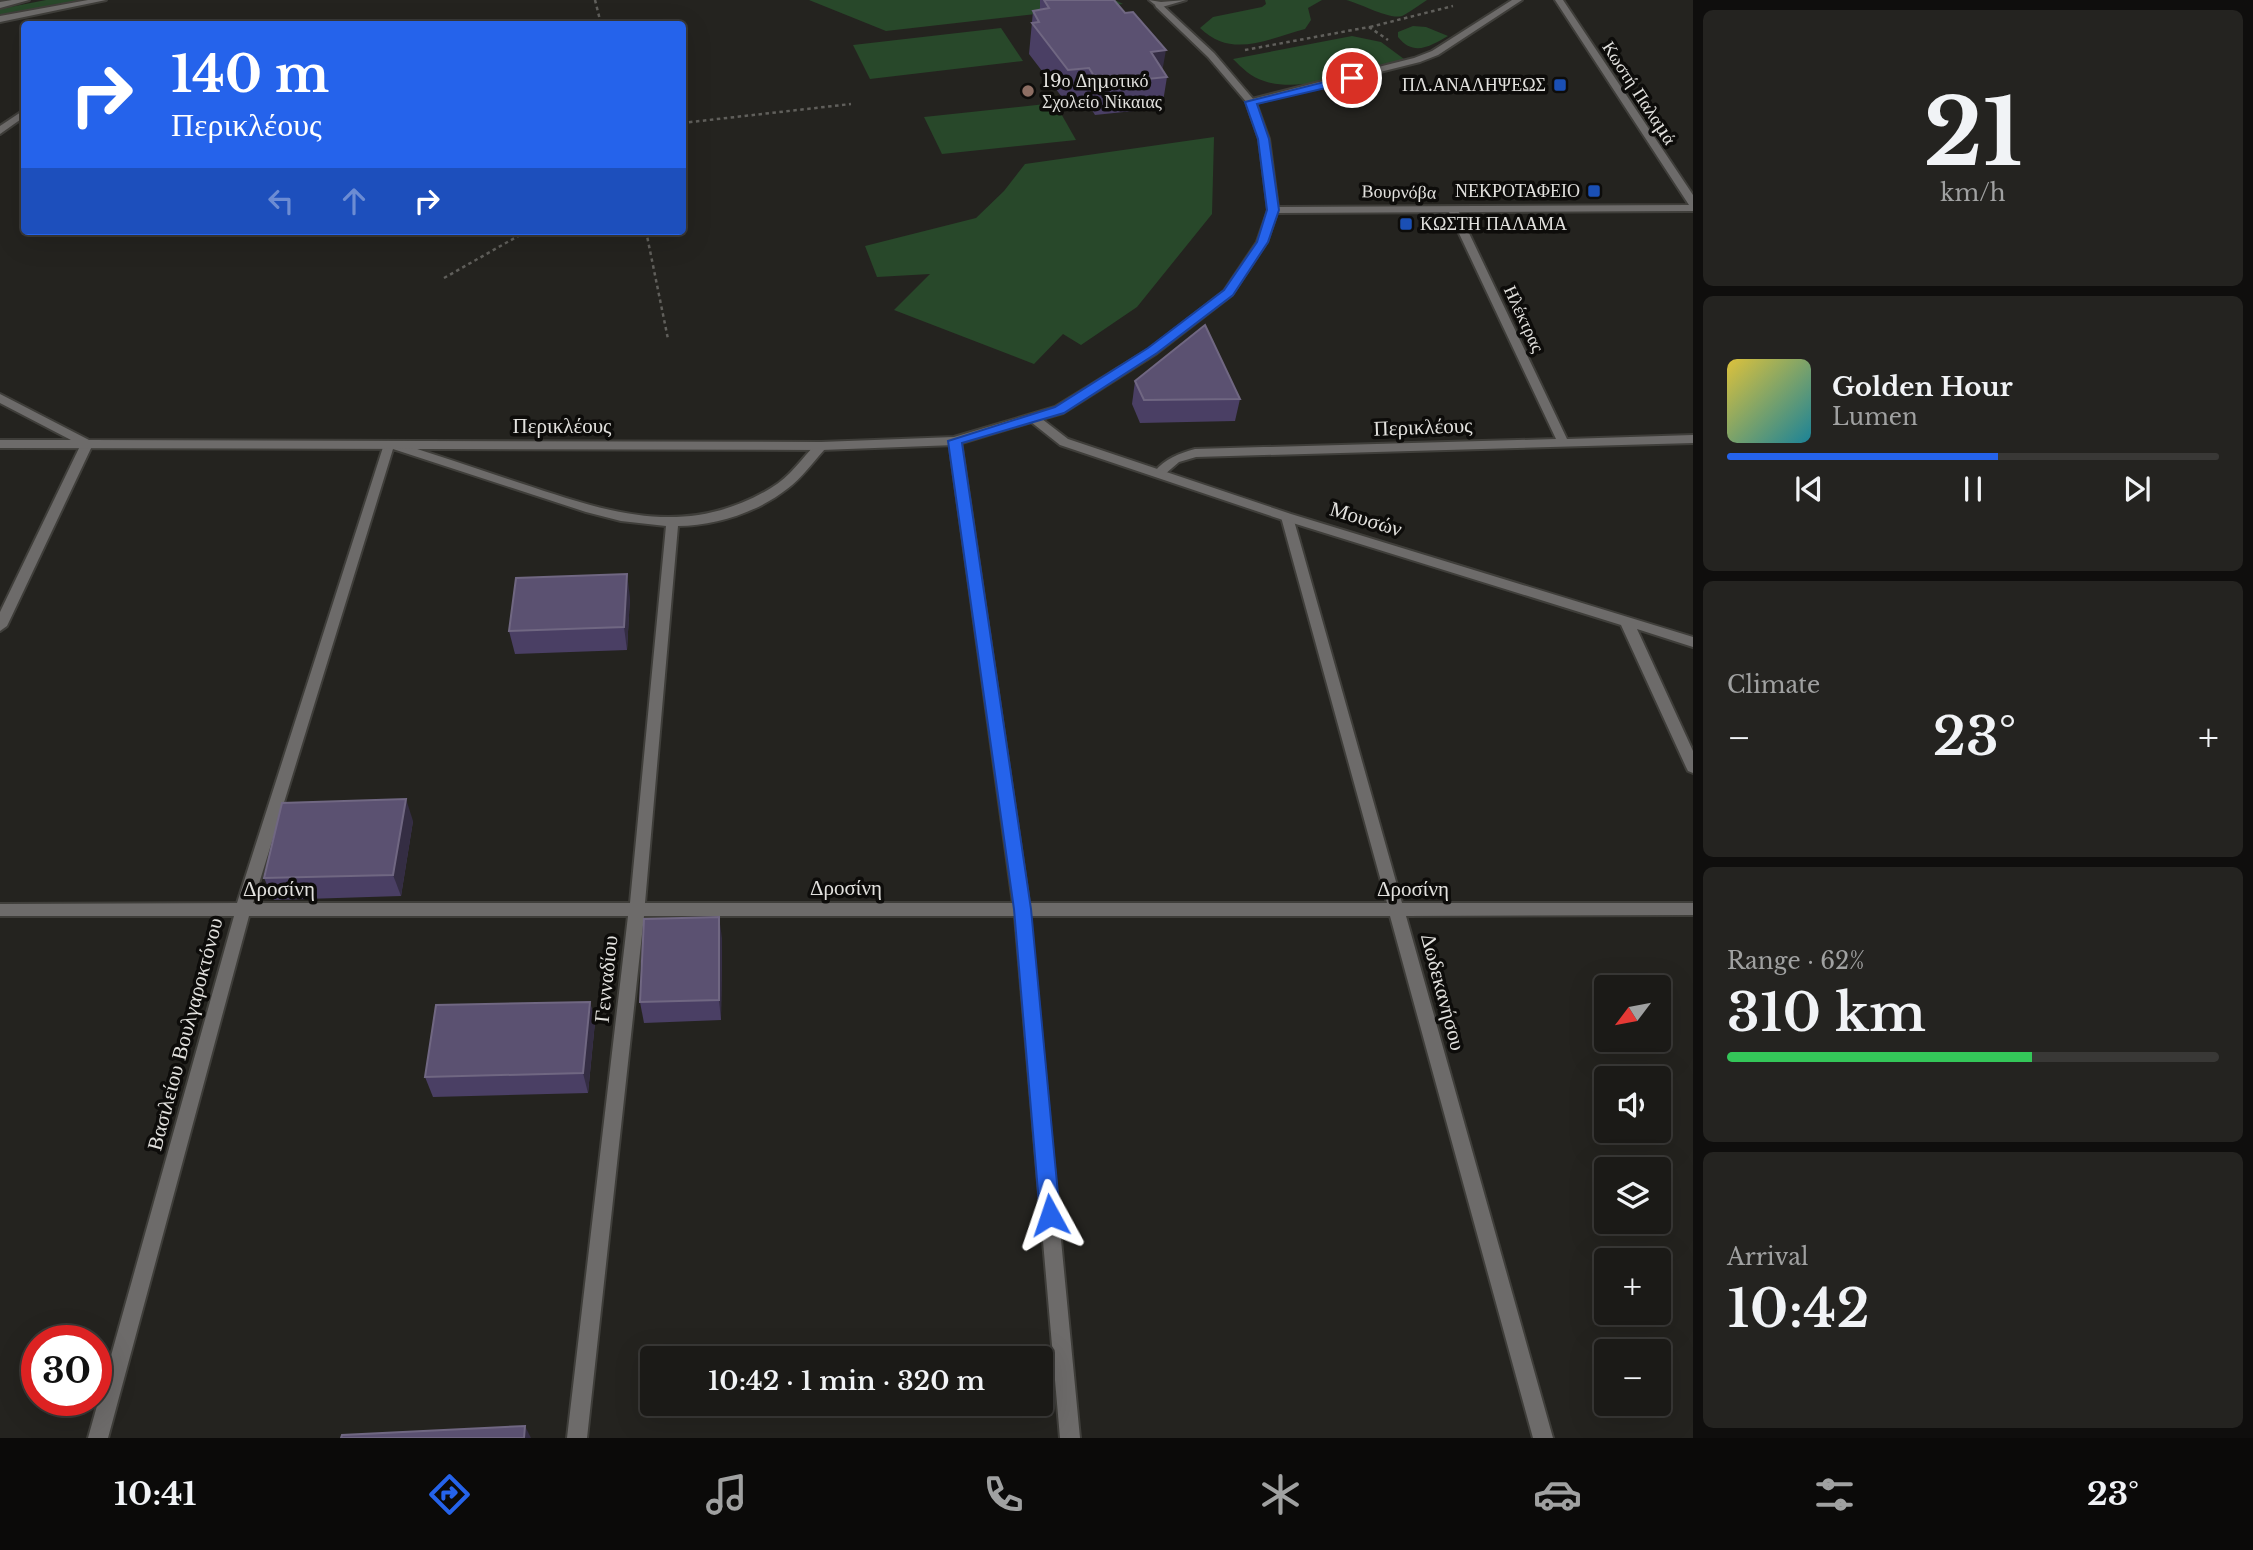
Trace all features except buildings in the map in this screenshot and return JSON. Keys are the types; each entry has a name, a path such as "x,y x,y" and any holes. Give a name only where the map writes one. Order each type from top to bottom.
{"street":[{"path":"0,5 25,0"},
{"path":"0,19 102,0"},
{"path":"1156,2 1182,0"},
{"path":"1251,102 1417,60 1435,53 1518,0"},
{"name":"Κωστή Παλαμά","path":"1559,0 1693,203"},
{"path":"1156,2 1211,55 1251,102 1264,139 1273,210"},
{"path":"0,131 21,115"},
{"name":"Βουρνόβα","path":"1273,210 1693,208"},
{"name":"Περικλέους","path":"0,444 821,446 955,441 1059,410 1153,351 1228,293 1262,242 1273,210"},
{"name":"Ηλέκτρας","path":"1453,210 1563,442"},
{"path":"0,398 86,444 0,625"},
{"name":"Μουσών","path":"1034,419 1064,442 1160,472 1287,517 1693,642"},
{"name":"Περικλέους","path":"1160,472 1175,459 1195,453 1693,439"},
{"path":"955,441 1023,909 1070,1438"},
{"path":"390,444 575,506 618,518 672,524 722,517 754,504 779,489 821,446"},
{"name":"Βασιλείου Βουλγαροκτόνου","path":"98,1438 243,910 390,444"},
{"name":"Δωδεκανήσου","path":"1287,517 1543,1438"},
{"name":"Γενναδίου","path":"577,1438 637,909 672,524"},
{"path":"1626,621 1693,768"},
{"name":"Δροσίνη","path":"0,910 1693,909"}],"path":[{"path":"595,0 600,21"},
{"path":"1211,55 1369,27 1461,3 1494,16"},
{"path":"1369,27 1417,60"},
{"path":"686,122 851,104"},
{"path":"444,278 520,235"},
{"path":"647,235 668,339"}],"green space":[{"path":"46,0 88,0 0,16 0,9"},
{"path":"809,0 1115,0 1123,4 886,31"},
{"path":"1265,0 1322,0 1308,8 1311,20 1305,29 1264,41 1237,45 1225,43 1200,28 1213,17 1262,7 1266,4"},
{"path":"1346,0 1427,0 1404,15 1392,16"},
{"path":"1413,26 1426,27 1448,36 1422,48 1410,47 1398,37 1398,32"},
{"path":"1001,28 1023,61 870,79 853,45"},
{"path":"1352,36 1381,42 1404,59 1334,79 1297,85 1259,79 1233,59"},
{"path":"1055,103 1076,140 942,154 924,117"},
{"path":"1214,137 1212,214 1137,307 1081,345 1063,334 1034,364 894,310 930,274 877,277 865,246 976,218 1004,191 1025,164"}],"place":[{"name":"ΠΛ.ΑΝΑΛΗΨΕΩΣ","path":"1560,85"},
{"name":"19ο Δημοτικό Σχολείο Νίκαιας","path":"1028,91"},
{"name":"ΝΕΚΡΟΤΑΦΕΙΟ","path":"1594,191"},
{"name":"ΚΩΣΤΗ ΠΑΛΑΜΑ","path":"1406,224"}],"route":[{"path":"1050,1215 1023,909 955,441 1059,410 1153,351 1228,293 1262,242 1273,210 1264,139 1251,102 1352,78"}]}
